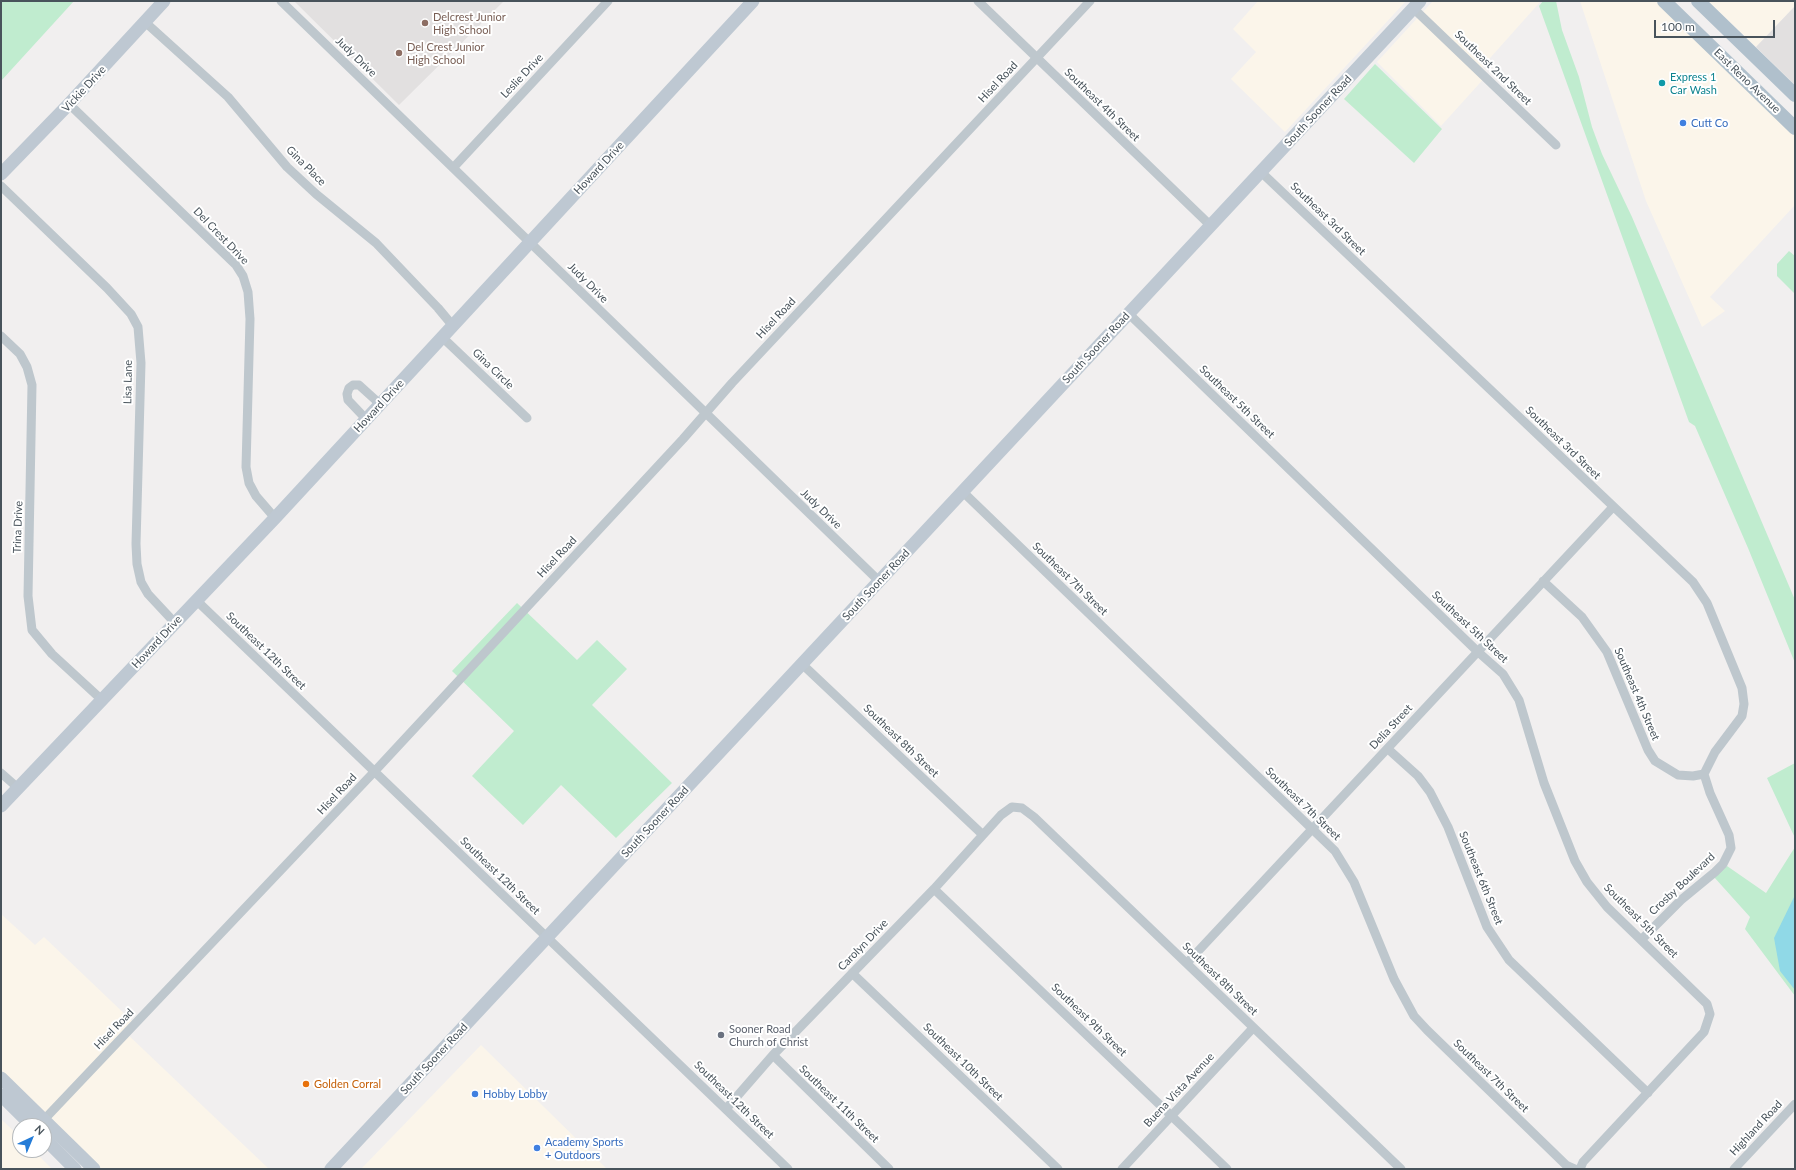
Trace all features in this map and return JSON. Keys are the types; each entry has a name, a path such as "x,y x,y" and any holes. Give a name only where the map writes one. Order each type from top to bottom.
{"main road":[{"name":"Vickie Drive","path":"1,174 69,104 164,1"},
{"name":"Howard Drive","path":"1,806 275,518 753,1"},
{"name":"East Reno Avenue","path":"1664,1 1795,128"},
{"name":"East Reno Avenue","path":"1698,1 1795,95"},
{"name":"South Sooner Road","path":"331,1169 1417,5"},
{"path":"1,1078 37,1118"},
{"path":"1,1095 24,1118"},
{"path":"52,1133 94,1169"},
{"path":"52,1146 75,1169"}],"street":[{"name":"Judy Drive","path":"281,1 879,582"},
{"name":"Leslie Drive","path":"453,168 608,1"},
{"name":"Southeast 4th Street","path":"978,1 1210,226"},
{"name":"Hisel Road","path":"46,1118 374,772 1090,1"},
{"name":"Southeast 2nd Street","path":"1417,5 1556,145"},
{"name":"Gina Place","path":"145,22 228,97 287,167 316,194 376,243 438,308 453,326"},
{"name":"Del Crest Drive","path":"69,104 236,265 243,276 248,292 250,320 246,467 249,483 256,496 275,518"},
{"name":"Southeast 3rd Street","path":"1261,172 1693,582 1707,603 1742,688 1744,704 1742,716 1715,752 1704,774"},
{"name":"Lisa Lane","path":"1,186 107,288 131,314 138,326 141,363 136,544 137,564 141,582 148,594 175,623"},
{"name":"Southeast 5th Street","path":"1128,313 1477,651 1503,674 1519,700 1544,783 1575,861 1599,898 1707,1004 1710,1014 1704,1032 1648,1093"},
{"name":"Trina Drive","path":"1,336 20,354 27,367 32,385 28,596 32,630 52,654 102,700"},
{"name":"Gina Circle","path":"442,337 527,418"},
{"path":"366,419 348,400 347,394 349,388 353,385 359,385 380,404"},
{"name":"Southeast 7th Street","path":"963,492 1335,851 1354,882 1394,979 1414,1016 1566,1165 1575,1169"},
{"name":"Delia Street","path":"1187,963 1613,507"},
{"name":"Southeast 4th Street","path":"1543,581 1582,617 1607,652 1648,750 1655,761 1678,775 1693,776 1704,774"},
{"name":"Southeast 12th Street","path":"196,600 788,1169"},
{"name":"Southeast 8th Street","path":"802,664 983,835"},
{"name":"Southeast 6th Street","path":"1388,749 1418,776 1430,792 1448,827 1487,927 1509,960 1648,1093"},
{"path":"1,773 18,788"},
{"name":"Crosby Boulevard","path":"1641,940 1680,900 1723,864 1731,848 1729,835 1710,793 1704,774"},
{"name":"Carolyn Drive","path":"726,1109 772,1055 934,889 1001,815 1012,807 1022,808"},
{"name":"Southeast 8th Street","path":"1022,808 1034,817 1401,1169"},
{"name":"Southeast 9th Street","path":"934,889 1227,1169"},
{"name":"Southeast 10th Street","path":"852,973 1058,1169"},
{"name":"Buena Vista Avenue","path":"1122,1169 1253,1028"},
{"name":"Southeast 11th Street","path":"772,1055 889,1169"},
{"path":"1580,1169 1583,1162 1648,1093"},
{"name":"Highland Road","path":"1734,1169 1795,1104"}],"shaded area":[{"name":"Del Crest Junior High School","path":"294,1 504,1 399,105"},
{"path":"1258,1 1406,1 1285,132 1231,79 1256,52 1233,29"},
{"path":"1433,1 1541,1 1482,67 1488,74 1441,126 1377,62"},
{"path":"1580,1 1656,1 1795,134 1795,205 1710,297 1725,311 1702,327 1646,201"},
{"path":"1708,1 1795,1 1795,6 1756,47"},
{"path":"1795,6 1795,85 1756,47"},
{"path":"1,914 35,945 44,937 132,1021 124,1031 269,1169 102,1169 52,1121 52,1118 49,1118 1,1072"},
{"path":"481,1045 607,1169 361,1169"},
{"path":"1,1119 12,1129 12,1158 41,1158 52,1169 1,1169"}],"green space":[{"path":"1,1 74,1 1,81"},
{"path":"1543,1 1556,1 1562,30 1579,77 1592,127 1602,154 1632,217 1795,600 1795,663 1748,548 1695,426 1689,422 1539,6"},
{"path":"1375,64 1442,129 1414,163 1344,99"},
{"path":"1789,251 1795,256 1795,294 1777,276 1777,264"},
{"path":"517,603 577,660 597,640 627,669 592,705 672,783 616,838 561,785 523,825 472,776 514,731 452,671"},
{"path":"1795,763 1795,838 1767,778"},
{"path":"1795,847 1795,996 1745,929 1750,917 1714,877 1727,866 1766,893"}],"water":[{"path":"1795,895 1795,990 1780,971 1774,938"}],"place":[{"name":"Delcrest Junior High School","path":"425,23"},
{"name":"Del Crest Junior High School","path":"399,53"},
{"name":"Express 1 Car Wash","path":"1662,83"},
{"name":"Cutt Co","path":"1683,123"},
{"name":"Sooner Road Church of Christ","path":"721,1035"},
{"name":"Golden Corral","path":"306,1084"},
{"name":"Hobby Lobby","path":"475,1094"},
{"name":"Academy Sports + Outdoors","path":"537,1148"}]}
